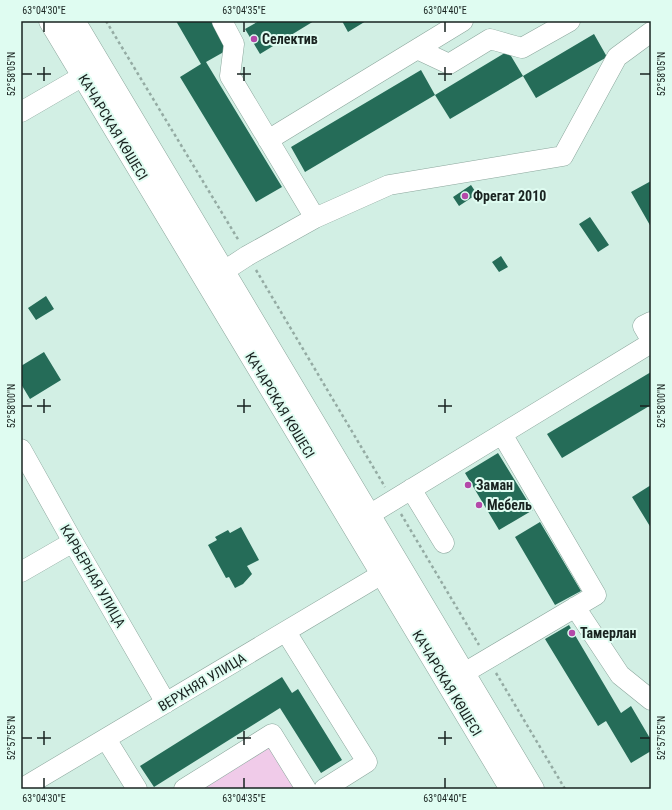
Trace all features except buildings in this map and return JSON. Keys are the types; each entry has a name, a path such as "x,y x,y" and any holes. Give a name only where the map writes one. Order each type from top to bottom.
{"main road":[{"name":"КАЧАРСКАЯ КӨШЕСІ","path":"50,21 83,76 309,433 369,515 464,673 496,746 511,789"},
{"name":"КАЧАРСКАЯ КӨШЕСІ","path":"74,21 224,271 382,574 496,746 533,789"}],"street":[{"path":"268,140 463,21"},
{"path":"417,49 449,64 490,39 522,48 540,28 570,21"},
{"path":"225,22 234,44 230,76 315,218"},
{"path":"224,271 315,218 390,186 563,156 617,57 651,32"},
{"path":"21,112 83,76"},
{"path":"651,322 644,326 651,340"},
{"path":"369,515 651,343"},
{"path":"464,673 596,595 502,434"},
{"name":"КАРЬЕРНАЯ УЛИЦА","path":"21,449 166,703"},
{"path":"411,489 444,543"},
{"path":"21,572 73,542"},
{"name":"ВЕРХНЯЯ УЛИЦА","path":"22,789 382,574"},
{"path":"576,607 620,676 651,700"},
{"path":"286,632 367,762 324,789"},
{"path":"184,789 272,734 306,789"},
{"path":"106,739 137,789"}],"path":[{"path":"106,21 248,256 565,789"}],"shaded area":[{"path":"269,746 299,789 201,789"}],"place":[{"name":"Селектив","path":"254,39"},
{"name":"Фрегат 2010","path":"465,196"},
{"name":"Заман","path":"468,485"},
{"name":"Мебель","path":"479,505"},
{"name":"Тамерлан","path":"572,633"}]}
